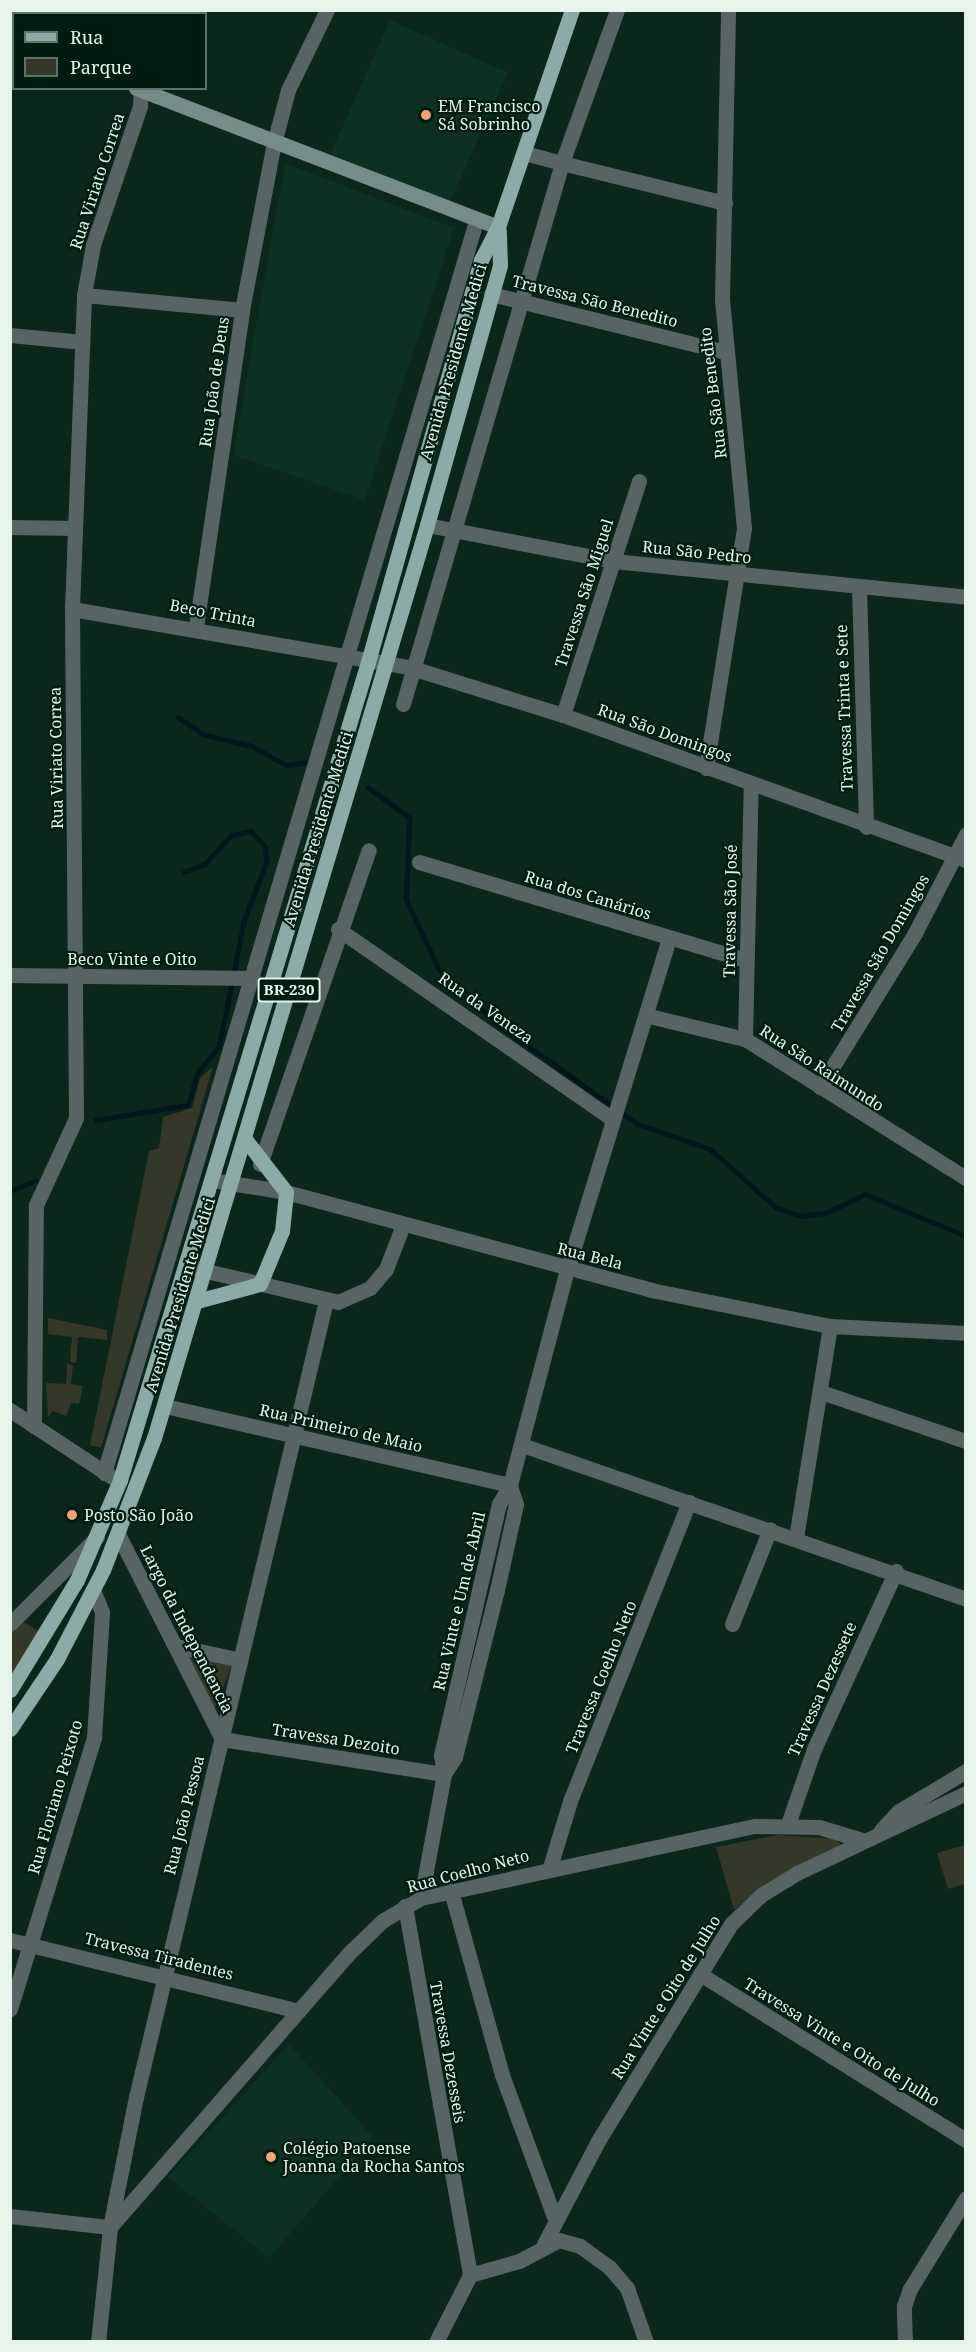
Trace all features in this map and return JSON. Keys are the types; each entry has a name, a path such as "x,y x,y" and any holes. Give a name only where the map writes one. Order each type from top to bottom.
{"main road":[{"name":"BR-230","path":"498,227 572,10"},
{"name":"Avenida Presidente Medici","path":"10,1729 93,1590 119,1536 165,1406 427,525 500,265 498,227"},
{"name":"Avenida Presidente Medici","path":"10,1690 77,1580 120,1480 368,662 481,261 498,227"},
{"path":"197,1301 260,1284 282,1231 286,1192 260,1164 245,1139"},
{"path":"97,1537 119,1536"},
{"path":"77,1580 93,1590"}],"street":[{"name":"Rua João de Deus","path":"196,627 242,310 274,143 288,90 327,10"},
{"path":"403,704 452,528 562,163 617,10"},
{"name":"Rua São Benedito","path":"706,768 740,574 742,483 725,352 728,10"},
{"name":"Rua Viriato Correa","path":"34,1426 36,1205 76,1118 77,977 72,609 84,295 93,245 140,90"},
{"path":"142,90 476,221 498,227"},
{"path":"525,153 725,203"},
{"path":"104,1473 253,978 476,221"},
{"name":"Travessa São Benedito","path":"490,294 725,352"},
{"path":"84,295 242,310"},
{"path":"10,335 83,342"},
{"name":"Travessa São Miguel","path":"563,715 639,481"},
{"name":"Rua São Pedro","path":"427,525 614,561 859,588 966,597"},
{"path":"10,527 75,528"},
{"name":"Travessa Trinta e Sete","path":"859,588 866,827"},
{"name":"Beco Trinta","path":"72,609 196,627 347,659"},
{"name":"Rua São Domingos","path":"347,659 412,668 563,715 866,827 961,858"},
{"name":"Travessa São José","path":"745,1039 751,784"},
{"name":"Travessa São Domingos","path":"820,1087 961,858 966,834"},
{"path":"260,1164 338,928 369,850"},
{"name":"Rua dos Canários","path":"419,862 669,939 746,960"},
{"name":"Rua da Veneza","path":"338,928 612,1118"},
{"path":"510,1485 567,1270 612,1118 649,1016 669,939"},
{"name":"Beco Vinte e Oito","path":"10,975 253,978"},
{"name":"Rua São Raimundo","path":"649,1016 745,1039 966,1178"},
{"name":"Rua Bela","path":"212,1180 286,1192 567,1270 830,1326 966,1333"},
{"path":"185,1266 326,1301 347,1300 370,1288 386,1269 403,1226"},
{"name":"Rua João Pessoa","path":"98,2342 110,2227 165,1974 326,1301"},
{"path":"796,1538 830,1326"},
{"path":"820,1392 966,1441"},
{"name":"Rua Primeiro de Maio","path":"165,1406 510,1485"},
{"path":"10,1410 104,1473 137,1487"},
{"path":"522,1445 896,1571 966,1599"},
{"name":"Rua Vinte e Um de Abril","path":"421,1898 444,1774 455,1757 516,1504 510,1485"},
{"name":"Travessa Coelho Neto","path":"550,1867 570,1801 689,1502"},
{"path":"732,1624 770,1529"},
{"name":"Largo da Independencia","path":"119,1536 222,1739"},
{"name":"Avenida Presidente Medici","path":"10,1624 97,1537"},
{"name":"Travessa Dezessete","path":"788,1824 814,1749 896,1571"},
{"name":"Rua Floriano Peixoto","path":"10,2009 94,1737 102,1612 93,1590"},
{"path":"176,1646 241,1660"},
{"name":"Travessa Dezoito","path":"222,1739 444,1774"},
{"name":"Rua Vinte e Oito de Julho","path":"881,1830 899,1811 966,1771"},
{"name":"Rua Vinte e Oito de Julho","path":"544,2244 555,2219 699,1974 731,1924 761,1895 881,1830 913,1821 966,1793"},
{"name":"Rua Coelho Neto","path":"110,2227 348,1953 405,1906 421,1898 550,1867 788,1824 845,1831 862,1840"},
{"path":"451,1891 502,2074 555,2219"},
{"name":"Travessa Dezesseis","path":"405,1906 470,2275"},
{"name":"Travessa Tiradentes","path":"10,1940 165,1974 298,2011"},
{"name":"Travessa Vinte e Oito de Julho","path":"699,1974 966,2140"},
{"path":"905,2342 904,2306 910,2289 966,2198"},
{"path":"10,2216 110,2227"},
{"path":"436,2342 470,2275 519,2261 544,2244 559,2240 580,2246 609,2267 627,2288 646,2342"}],"shaded area":[{"name":"EM Francisco Sá Sobrinho","path":"390,20 508,72 448,206 331,153"},
{"path":"285,163 454,228 365,500 233,455"},
{"name":"Colégio Patoense Joanna da Rocha Santos","path":"289,2044 373,2137 269,2258 168,2177"}],"green space":[{"path":"213,1067 101,1448 90,1445 149,1151 159,1148 163,1117 192,1108 200,1078"},
{"path":"48,1318 107,1330 107,1340 78,1337 76,1363 70,1362 72,1337 48,1334"},
{"path":"67,1364 73,1365 71,1384 83,1386 79,1404 71,1403 66,1416 53,1411 48,1417 46,1383 66,1384"},
{"path":"20,1620 41,1632 11,1679 11,1633"},
{"path":"188,1656 232,1665 214,1711"},
{"path":"777,1835 836,1839 841,1845 770,1881 734,1910 716,1847"},
{"path":"965,1845 965,1884 948,1889 937,1853"}],"waterway":[{"path":"178,717 203,734 252,746 286,765 308,762"},
{"path":"368,787 410,818 406,899 439,969 499,1025 638,1124 710,1149 777,1208 801,1216 828,1212 865,1194 966,1236"},
{"path":"184,872 205,864 231,835 251,831 265,846 267,862 244,922 234,974"},
{"path":"96,1120 188,1105 197,1074 219,1046 232,982"},
{"path":"10,1191 35,1181"}],"place":[{"name":"EM Francisco Sá Sobrinho","path":"426,115"},
{"name":"Posto São João","path":"72,1515"},
{"name":"Colégio Patoense Joanna da Rocha Santos","path":"271,2157"}]}
